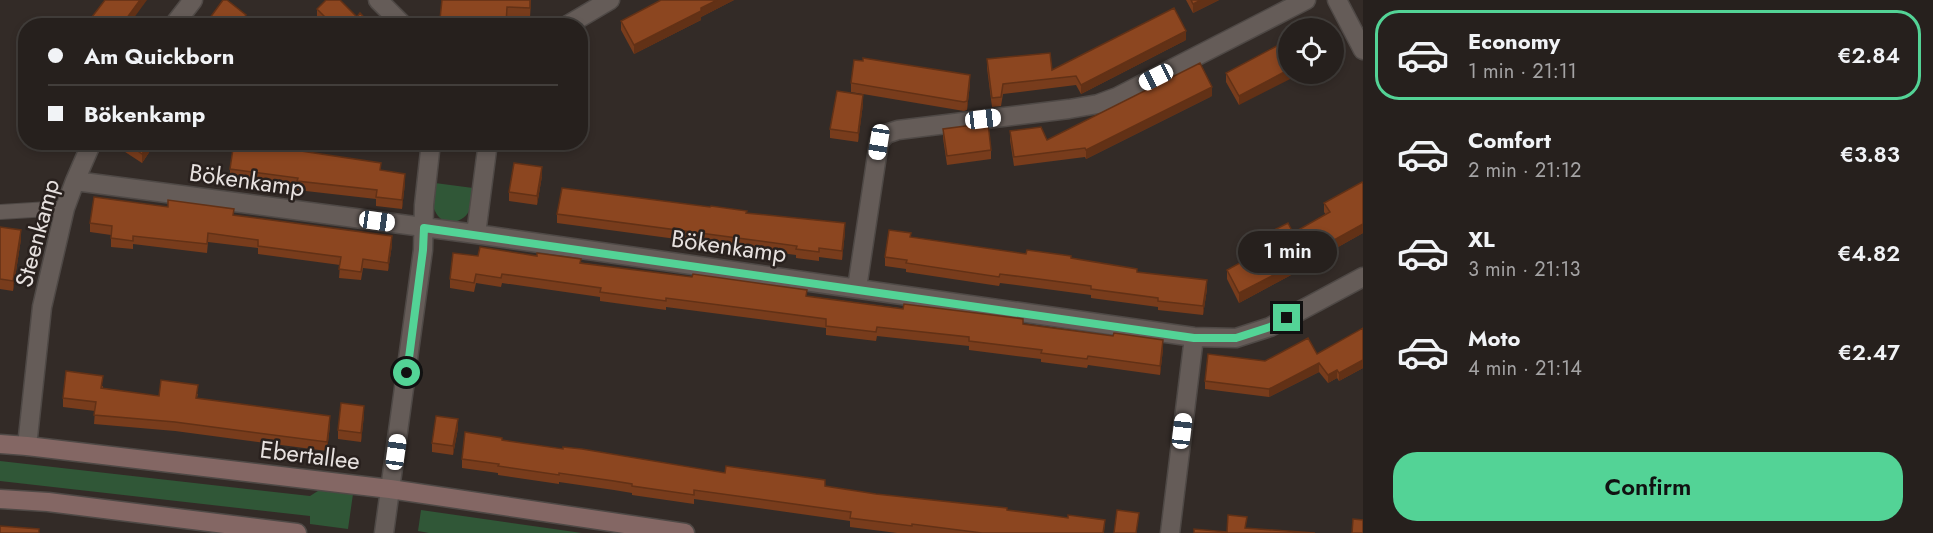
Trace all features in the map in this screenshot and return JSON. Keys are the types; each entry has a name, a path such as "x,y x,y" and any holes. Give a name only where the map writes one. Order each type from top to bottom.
{"main road":[{"name":"Ebertallee","path":"0,444 390,489 685,533"},
{"path":"0,499 48,502 297,533"}],"street":[{"path":"179,18 193,0"},
{"path":"378,0 396,18"},
{"path":"580,18 610,0"},
{"path":"857,288 879,142 886,134 898,130 1098,104 1117,97 1306,0"},
{"path":"1336,0 1363,50"},
{"name":"Steenkamp","path":"27,446 42,307 65,208 89,150"},
{"path":"384,533 423,250 424,205 430,150"},
{"path":"476,234 487,150"},
{"name":"Bökenkamp","path":"75,181 476,234 1194,338 1236,338 1270,327 1363,278"},
{"path":"1170,533 1194,338"}],"lane":[{"path":"0,212 65,208"}],"green space":[{"path":"435,183 473,188 471,206 466,216 452,222 438,216 433,205"},
{"path":"0,461 310,496 321,489 353,494 348,529 310,524 310,516 0,481"},
{"path":"421,510 582,533 429,533 418,531"}],"building":[{"path":"105,0 140,0 127,18 91,18"},
{"path":"223,0 227,0 246,15 244,18 210,18"},
{"path":"326,0 340,0 357,17 360,13 365,18 326,18 317,9"},
{"path":"442,0 530,0 530,8 507,7 506,18 440,18"},
{"path":"661,0 717,0 701,8 701,11 634,45 621,21"},
{"path":"1174,8 1186,31 1081,85 1076,76 1003,84 1001,97 992,98 987,59 1050,53 1052,70"},
{"path":"1278,45 1278,75 1239,96 1226,73"},
{"path":"863,58 970,75 967,101 851,83 854,60 863,61"},
{"path":"1200,63 1212,87 1086,150 1085,148 1014,157 1010,131 1041,127 1047,140"},
{"path":"837,91 863,95 858,133 830,129"},
{"path":"988,123 991,150 947,156 943,129"},
{"path":"233,150 294,150 381,163 380,170 405,174 402,200 376,197 377,190 297,181 298,178 230,169"},
{"path":"514,163 542,167 537,196 509,192"},
{"path":"1362,182 1363,224 1305,256 1306,258 1239,293 1227,270 1249,258 1243,246 1288,223 1293,233 1330,212 1324,203"},
{"path":"562,188 747,211 746,213 845,223 842,251 819,248 819,252 796,249 797,246 557,214"},
{"path":"94,197 168,207 168,200 234,209 233,215 392,236 388,263 363,259 361,272 339,269 341,257 258,246 258,240 208,233 207,244 133,236 133,241 111,238 112,226 90,223"},
{"path":"0,227 21,230 13,281 0,279"},
{"path":"889,230 911,233 910,237 1026,254 1027,250 1071,256 1071,258 1137,269 1137,272 1207,280 1203,306 1158,301 1158,298 1091,289 1091,286 1000,274 999,277 906,263 907,260 885,257"},
{"path":"480,247 537,256 537,253 581,259 580,263 692,277 693,274 807,290 806,296 903,309 904,304 1023,319 1023,324 1163,340 1160,366 1088,356 1087,359 1041,353 1042,350 969,341 969,337 877,327 876,332 826,326 826,319 666,298 666,301 600,292 601,288 502,274 501,278 476,274 474,283 450,279 453,253 478,256"},
{"path":"1363,328 1363,360 1339,373 1337,370 1328,375 1319,363 1269,389 1205,381 1208,354 1265,361 1308,338 1317,354"},
{"path":"66,371 103,376 101,388 159,396 161,380 198,385 196,398 330,416 327,442 175,422 94,415 96,402 63,398"},
{"path":"341,403 364,406 361,433 338,430"},
{"path":"436,416 458,419 453,446 432,443"},
{"path":"465,432 502,438 502,440 563,449 563,447 582,449 725,473 726,466 825,480 825,486 876,494 1007,508 1007,510 1068,518 1068,515 1105,520 1103,533 982,533 850,518 851,512 694,490 694,495 462,459"},
{"path":"1117,510 1139,513 1136,533 1114,533"},
{"path":"1228,515 1247,517 1245,528 1315,533 1194,533 1194,529 1227,532"},
{"path":"1353,519 1363,520 1363,533 1352,533"},
{"path":"0,526 39,529 39,533 0,533"}],"route":[{"path":"407,373 424,228 521,240 1194,338 1236,338 1270,327 1287,318"}]}
